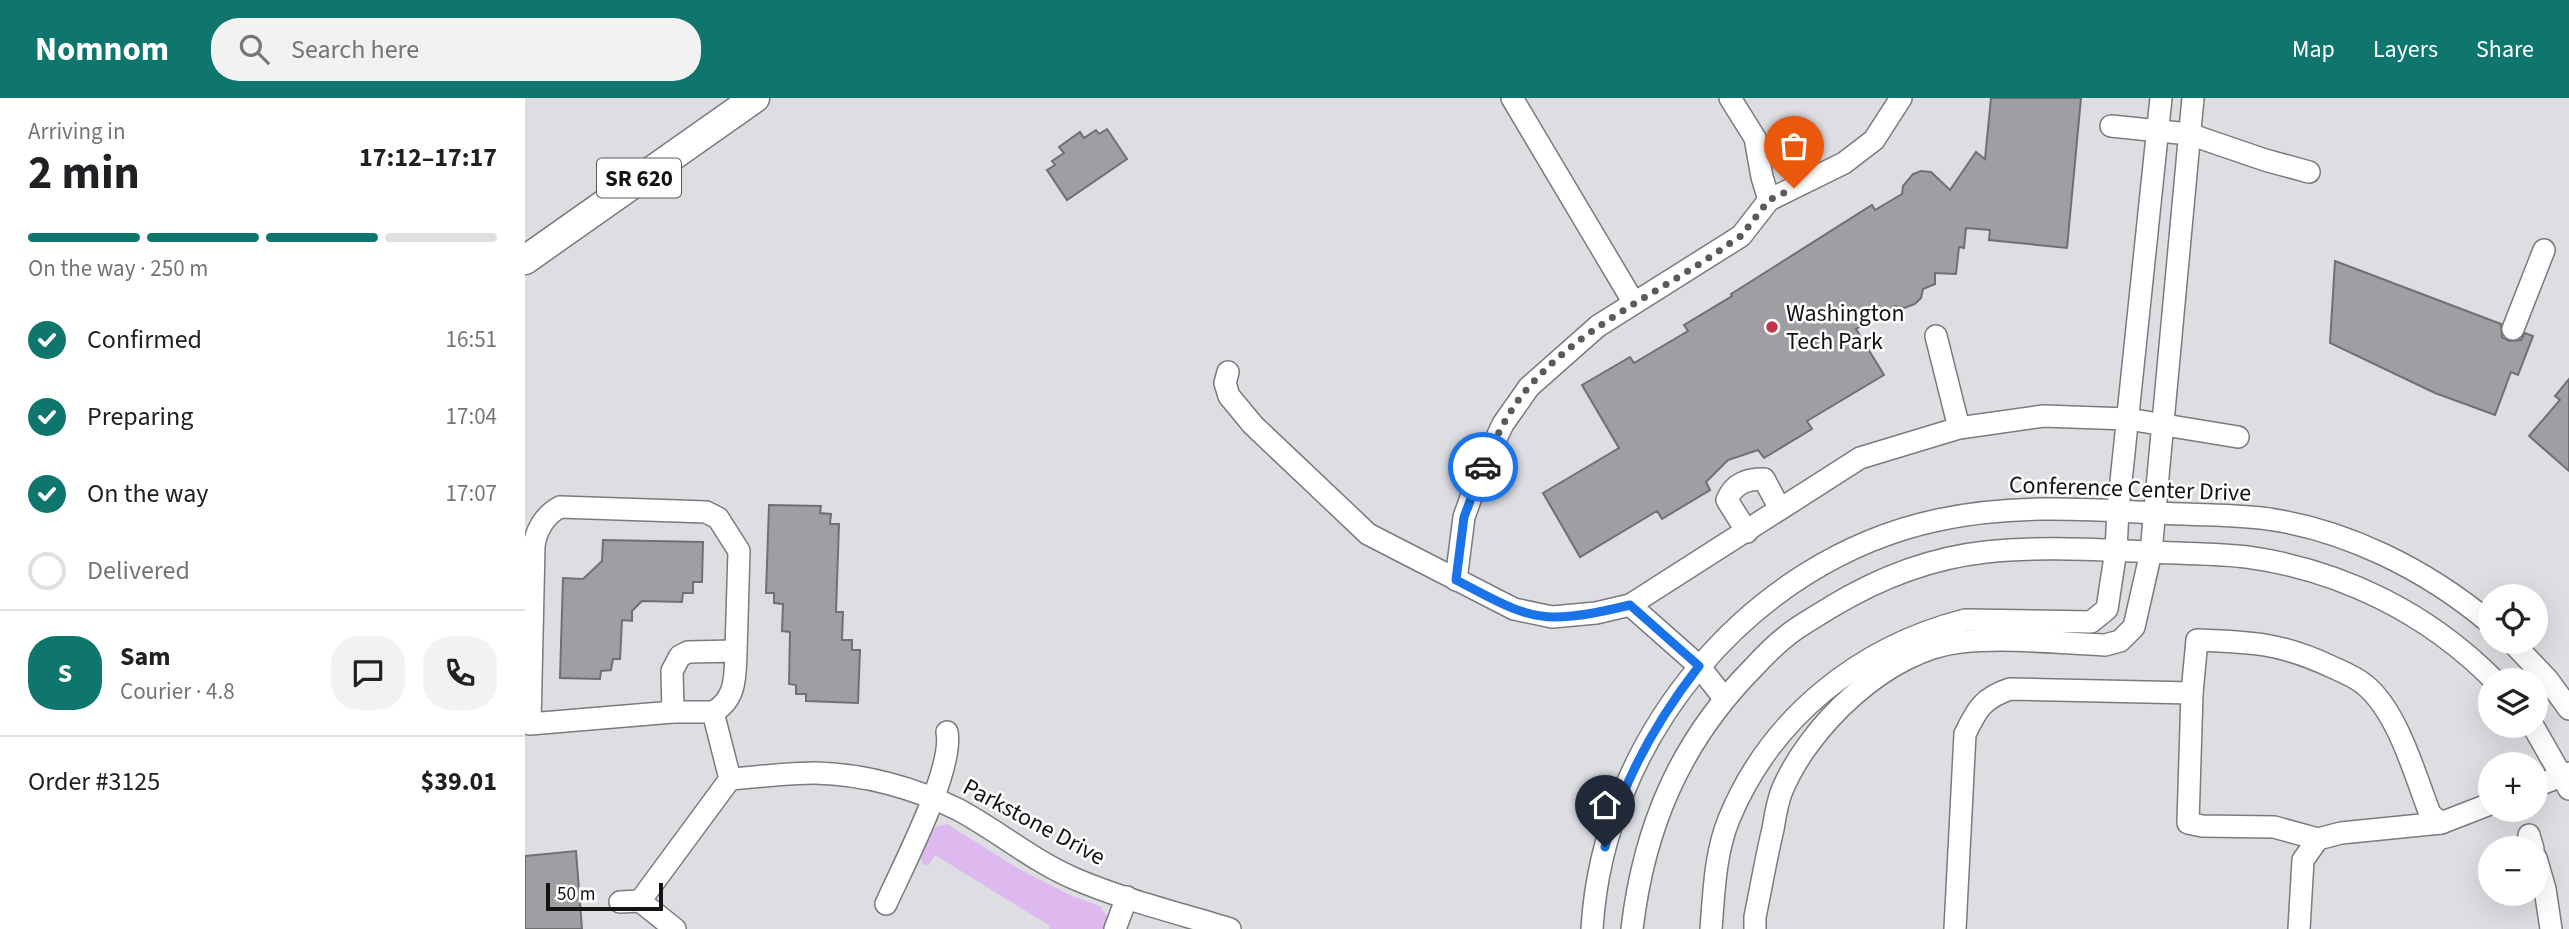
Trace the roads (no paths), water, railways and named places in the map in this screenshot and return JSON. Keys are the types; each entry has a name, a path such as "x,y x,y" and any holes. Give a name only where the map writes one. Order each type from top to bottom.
{"main road":[{"name":"SR 620","path":"525,259 755,98"}],"street":[{"path":"1512,98 1634,303"},
{"path":"1730,98 1755,138 1769,200"},
{"path":"1456,580 1464,517 1479,475 1503,424 1529,387 1598,326 1741,236 1769,200 1844,163 1871,142 1901,98"},
{"path":"1711,929 1719,855 1729,820 1765,753 1817,694 1862,662 1888,648 1946,625 1965,620 2091,622 2107,609 2116,550 2161,98"},
{"path":"1755,929 1755,917 1780,796 1790,770 1808,744 1842,706 1871,680 1891,667 1924,652 1959,642 1996,640 2105,645 2120,641 2134,627 2151,552 2193,98"},
{"path":"2111,126 2189,134 2309,172"},
{"path":"2513,328 2544,250"},
{"path":"1936,336 1959,428"},
{"path":"1228,372 1225,383 1229,396 1253,425 1369,534 1514,609 1552,617 1596,613 1630,605 1860,458 1959,428 2043,416 2128,419 2238,437"},
{"path":"1747,532 1727,500 1738,484 1764,479 1780,509"},
{"path":"560,507 706,512 718,518 739,551 736,651 733,689 725,702 713,712 673,712 530,724 534,546 540,527 551,512 560,507"},
{"name":"Conference Center Drive","path":"1592,929 1600,868 1611,826 1651,735 1674,698 1699,666 1744,622 1787,586 1866,544 1901,530 1936,520 2045,508 2261,518 2302,526 2375,552 2439,585 2478,613"},
{"path":"1632,929 1644,854 1668,789 1695,739 1724,698 1790,634 1874,582 1906,570 1940,560 1986,552 2055,548 2243,556 2281,562 2357,586 2392,603 2446,638 2482,668"},
{"path":"1630,605 1699,666 1724,698"},
{"path":"2441,823 2430,814 2397,730 2382,704 2366,685 2301,652 2261,642 2197,640 2192,693 2188,823 2202,826 2274,827 2318,839 2341,833 2441,823 2478,809"},
{"path":"673,712 672,671 680,656 688,652 736,651"},
{"path":"2523,654 2548,680 2569,709"},
{"path":"1955,929 1965,734 1973,716 1991,695 2010,689 2192,693"},
{"path":"675,929 630,902 730,779 713,712"},
{"path":"1789,727 1808,744"},
{"name":"Parkstone Drive","path":"932,799 948,751 947,732"},
{"path":"2541,738 2567,779 2548,783"},
{"name":"Parkstone Drive","path":"730,779 815,773 888,783 958,810 1072,878 1230,929"},
{"path":"886,904 932,799"},
{"path":"2299,929 2303,860 2318,839"},
{"path":"1115,929 1127,897"},
{"path":"2548,906 2551,929"}],"place":[{"name":"Washington Tech Park","path":"1772,327"}]}
